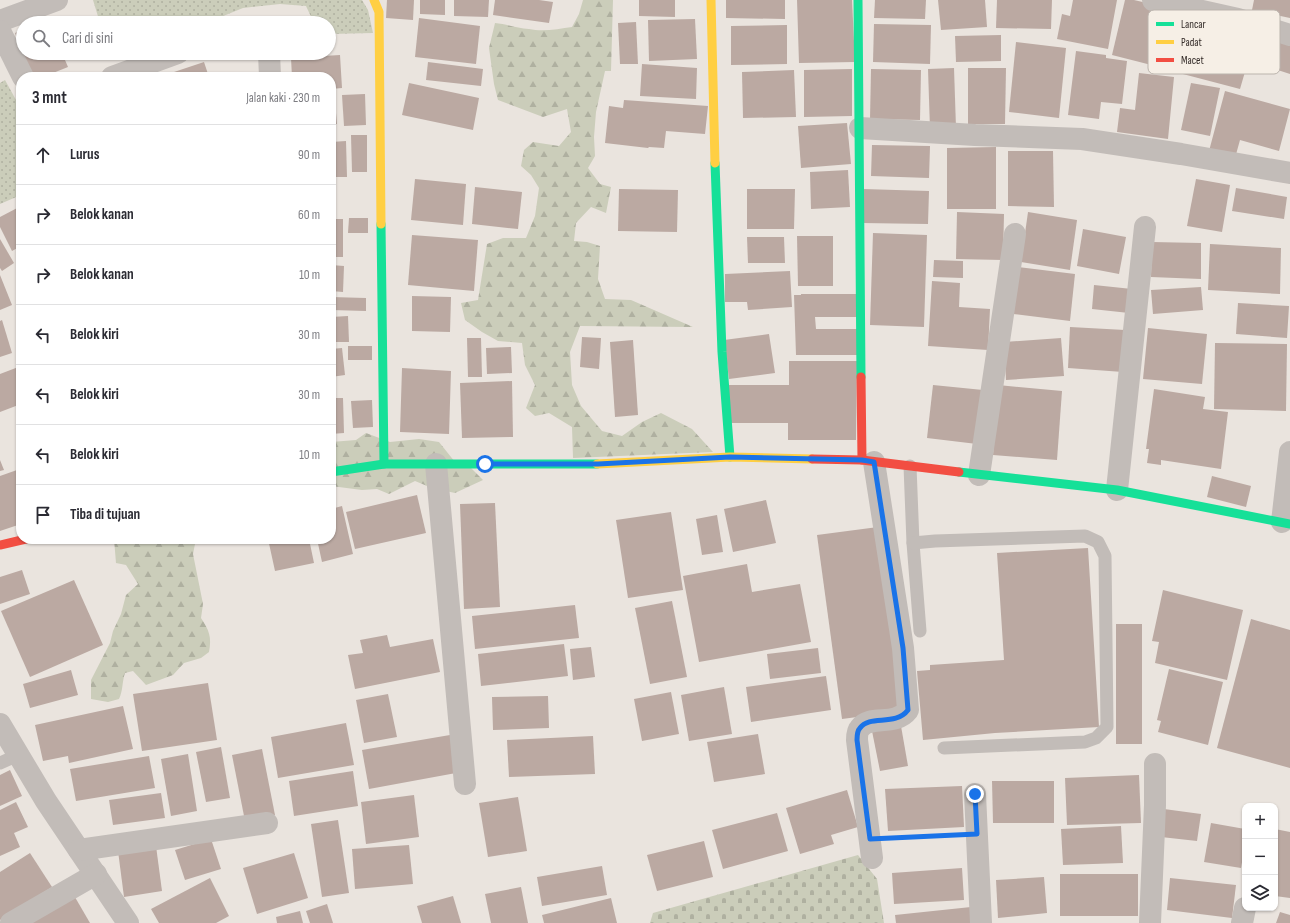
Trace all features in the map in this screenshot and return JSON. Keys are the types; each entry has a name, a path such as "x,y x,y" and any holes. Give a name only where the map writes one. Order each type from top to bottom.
{"street":[{"path":"0,21 57,0"},
{"path":"374,0 379,12 384,464"},
{"path":"711,0 715,177 721,336 730,457"},
{"path":"858,0 868,461 903,648 908,710 904,716 865,723 858,729 857,740 871,848"},
{"path":"1153,0 1198,10"},
{"path":"0,31 20,72"},
{"path":"1280,31 1290,34"},
{"path":"126,72 159,60"},
{"path":"269,60 270,72"},
{"path":"860,128 975,135 1082,139 1290,173"},
{"path":"1117,490 1145,227"},
{"path":"979,475 1015,234"},
{"path":"336,471 384,464 598,464 730,457 868,461 1117,490 1286,523 1290,452"},
{"path":"436,464 465,784"},
{"path":"0,545 16,541"},
{"path":"0,724 9,759 46,801 128,923"},
{"path":"1150,923 1155,805 1155,764"},
{"path":"975,794 980,923"},
{"path":"79,850 266,823"},
{"path":"11,923 96,874"},
{"path":"1242,923 1244,911"}],"lane":[{"path":"910,466 913,543 920,631"},
{"path":"913,543 1085,536 1098,542 1105,556 1107,727 1096,738 1085,742 944,748"}],"path":[{"path":"871,848 977,834"}],"green space":[{"path":"93,0 362,0 368,10 373,33 336,34 336,16 311,16 306,6 280,4 243,8 223,16 98,16"},
{"path":"583,0 613,0 611,71 605,71 596,112 594,137 595,156 588,168 600,184 611,187 606,213 591,207 576,223 574,241 587,242 600,246 598,279 605,299 631,300 693,327 580,326 570,352 572,385 581,406 602,431 622,436 642,422 661,413 692,429 713,452 573,458 572,427 549,413 535,416 526,408 535,385 525,365 522,343 498,341 465,320 461,303 478,300 487,244 503,238 526,238 535,216 539,188 531,175 521,166 524,150 533,142 559,146 571,132 567,109 543,117 498,100 494,84 489,48 495,23 540,30 572,27 579,14"},
{"path":"5,80 16,100 16,197 0,204 0,83"},
{"path":"366,433 390,442 419,439 439,442 455,462 467,464 483,480 455,493 432,488 415,481 389,494 377,489 362,490 336,487 336,442 356,440"},
{"path":"114,544 195,544 193,554 203,604 201,618 208,630 210,642 209,652 201,658 184,663 173,675 146,685 133,671 125,673 119,699 108,702 91,699 91,680 110,643 113,631 121,614 126,595 138,584 126,565 116,563"},
{"path":"858,855 877,879 884,923 650,923 653,913"}],"building":[{"path":"387,0 414,0 413,20 386,18"},
{"path":"420,0 445,0 445,15 420,14"},
{"path":"454,0 489,0 488,17 454,16"},
{"path":"495,0 539,0 553,2 549,23 493,15"},
{"path":"639,0 675,0 675,17 639,16"},
{"path":"726,0 785,0 785,19 726,18"},
{"path":"797,0 852,0 855,62 799,63"},
{"path":"875,0 926,0 925,19 874,18"},
{"path":"938,0 985,0 987,27 941,30"},
{"path":"997,0 1052,0 1051,29 996,28"},
{"path":"1073,0 1117,0 1108,49 1057,39 1062,14 1070,16"},
{"path":"1125,0 1134,0 1176,10 1148,10 1148,64 1112,55"},
{"path":"1254,0 1290,0 1290,18 1280,16 1280,10 1252,10"},
{"path":"419,18 480,26 476,64 415,57"},
{"path":"695,19 697,59 649,61 648,20"},
{"path":"636,22 638,64 620,64 618,23"},
{"path":"874,24 931,25 930,64 873,62"},
{"path":"787,25 787,64 731,65 731,26"},
{"path":"1280,34 1290,38 1290,74 1280,71"},
{"path":"1001,35 1001,61 956,62 955,36"},
{"path":"1016,42 1066,48 1059,118 1009,112"},
{"path":"1076,51 1106,55 1106,58 1127,61 1122,104 1101,102 1099,119 1068,115"},
{"path":"336,55 340,55 342,88 336,89 336,72 292,72 291,60 336,60"},
{"path":"25,60 65,60 68,67 56,72 30,72"},
{"path":"204,62 207,72 174,72"},
{"path":"428,62 483,69 481,86 426,80"},
{"path":"642,64 697,68 696,99 640,96"},
{"path":"954,68 956,128 930,129 928,69"},
{"path":"968,68 1006,68 1005,124 968,124"},
{"path":"852,69 852,116 804,117 804,70"},
{"path":"871,69 921,70 920,120 870,119"},
{"path":"794,70 796,117 743,118 742,72"},
{"path":"1139,73 1174,77 1168,139 1117,132 1120,108 1135,110"},
{"path":"1183,74 1244,74 1240,89"},
{"path":"409,83 479,98 473,130 402,115"},
{"path":"1191,83 1220,88 1210,136 1181,130"},
{"path":"1225,91 1290,109 1279,151 1240,140 1235,158 1209,151"},
{"path":"365,94 366,125 344,126 342,95"},
{"path":"624,100 708,106 705,134 666,131 664,148 648,148 605,143 609,106 623,108"},
{"path":"847,123 851,164 801,168 798,126"},
{"path":"351,135 367,135 367,172 352,172"},
{"path":"346,141 347,177 336,177 336,142"},
{"path":"872,145 930,146 929,178 871,176"},
{"path":"996,147 996,209 947,209 947,148"},
{"path":"1008,151 1053,151 1054,207 1008,206"},
{"path":"848,170 850,207 811,209 810,172"},
{"path":"415,179 466,184 463,225 411,220"},
{"path":"1196,179 1230,185 1222,232 1187,226"},
{"path":"475,187 522,192 518,229 472,224"},
{"path":"1236,188 1287,197 1284,219 1232,211"},
{"path":"619,189 678,190 677,232 618,231"},
{"path":"747,189 795,189 794,229 747,229"},
{"path":"863,189 929,191 928,224 862,223"},
{"path":"16,209 16,249 12,251 0,227 0,217"},
{"path":"957,212 1004,214 1003,260 956,259"},
{"path":"1028,212 1077,220 1070,270 1021,262"},
{"path":"349,218 368,218 368,233 348,233"},
{"path":"336,219 343,219 343,257 336,257"},
{"path":"1083,229 1126,237 1119,274 1077,266"},
{"path":"873,233 927,235 924,327 870,325"},
{"path":"412,235 478,240 474,291 408,285"},
{"path":"797,236 833,236 833,286 798,286"},
{"path":"747,237 784,237 785,263 748,263"},
{"path":"0,239 14,263 2,271 0,268"},
{"path":"1152,242 1201,243 1201,279 1151,277"},
{"path":"1210,244 1281,248 1280,294 1208,290"},
{"path":"934,260 963,261 963,278 933,277"},
{"path":"336,265 344,266 343,292 336,291"},
{"path":"1018,267 1075,274 1070,321 1013,314"},
{"path":"790,271 792,307 748,310 747,302 725,302 725,274"},
{"path":"0,275 12,305 0,310"},
{"path":"932,281 960,283 959,307 990,309 988,350 928,346"},
{"path":"1094,285 1132,289 1129,313 1092,309"},
{"path":"1201,287 1203,310 1153,314 1151,290"},
{"path":"859,294 859,317 815,317 816,329 858,329 858,355 796,355 794,295"},
{"path":"412,296 451,297 450,332 412,331"},
{"path":"336,297 366,298 366,311 336,310"},
{"path":"1238,303 1289,306 1287,338 1236,334"},
{"path":"348,316 349,342 336,342 336,317"},
{"path":"2,320 12,353 0,357 0,321"},
{"path":"1070,327 1125,330 1123,372 1068,368"},
{"path":"1148,328 1207,334 1202,384 1143,379"},
{"path":"769,334 775,373 729,379 724,340"},
{"path":"582,337 601,338 599,369 580,367"},
{"path":"467,338 481,338 482,377 468,377"},
{"path":"1061,338 1064,376 1006,380 1004,342"},
{"path":"633,340 638,415 615,417 610,342"},
{"path":"1215,343 1287,344 1286,411 1214,409"},
{"path":"348,346 372,346 372,360 348,360"},
{"path":"511,347 512,373 487,374 486,348"},
{"path":"342,348 345,375 336,376 336,349"},
{"path":"789,361 857,361 856,440 788,440 788,423 729,423 729,385 789,385"},
{"path":"16,368 16,406 0,412 0,374"},
{"path":"402,368 451,371 449,434 400,432"},
{"path":"512,381 513,437 462,438 460,383"},
{"path":"933,385 983,390 977,444 927,438"},
{"path":"998,385 1062,391 1057,460 993,455"},
{"path":"1154,389 1205,397 1203,409 1228,412 1221,469 1161,460 1161,465 1147,463 1149,449 1146,449"},
{"path":"336,398 343,398 344,433 336,434"},
{"path":"372,400 373,427 353,428 351,401"},
{"path":"0,460 4,470 0,471"},
{"path":"16,470 16,526 0,531 0,476"},
{"path":"1212,476 1251,486 1246,507 1207,497"},
{"path":"417,495 426,533 355,549 346,512"},
{"path":"766,500 776,543 733,552 724,509"},
{"path":"495,503 500,607 464,609 460,504"},
{"path":"342,506 353,554 322,562 318,544 336,544 336,508"},
{"path":"671,512 683,590 628,598 616,520"},
{"path":"717,515 723,552 702,555 696,519"},
{"path":"878,527 903,711 842,719 817,535"},
{"path":"269,544 310,544 314,563 275,571"},
{"path":"1088,548 1099,727 995,733 923,740 917,671 930,670 930,665 1004,660 997,553"},
{"path":"747,564 752,592 800,584 811,642 699,662 683,576"},
{"path":"22,570 30,594 0,604 0,577"},
{"path":"74,580 103,645 30,677 1,611"},
{"path":"1163,590 1243,610 1227,680 1155,663 1159,642 1152,641"},
{"path":"672,601 687,677 650,684 635,608"},
{"path":"575,605 579,638 475,649 472,616"},
{"path":"1251,619 1290,630 1290,768 1217,748"},
{"path":"1116,624 1142,624 1142,744 1116,744"},
{"path":"387,635 390,647 433,639 440,672 355,689 348,655 363,653 360,640"},
{"path":"564,644 568,676 481,686 478,654"},
{"path":"591,647 595,677 573,680 570,649"},
{"path":"818,648 821,673 770,679 767,654"},
{"path":"1169,669 1223,682 1208,745 1158,732 1161,721 1157,720"},
{"path":"71,670 78,695 30,708 23,684"},
{"path":"826,676 831,710 751,722 746,687"},
{"path":"208,683 217,740 142,751 133,694"},
{"path":"724,687 732,734 689,741 681,695"},
{"path":"671,692 679,734 642,741 634,699"},
{"path":"388,694 397,737 364,743 356,700"},
{"path":"548,696 549,728 493,730 492,697"},
{"path":"123,706 133,749 69,763 68,756 43,761 35,725"},
{"path":"346,723 354,765 278,778 271,737"},
{"path":"901,726 908,766 880,771 872,731"},
{"path":"758,734 765,774 714,782 707,742"},
{"path":"450,735 456,773 369,789 362,750"},
{"path":"593,736 595,774 509,777 507,740"},
{"path":"221,747 230,798 206,802 196,752"},
{"path":"262,749 275,815 245,821 232,755"},
{"path":"188,754 197,811 171,816 161,759"},
{"path":"149,756 155,788 76,801 70,769"},
{"path":"10,770 22,796 0,806 0,775"},
{"path":"353,771 358,806 294,816 289,781"},
{"path":"1139,775 1141,823 1067,825 1065,778"},
{"path":"992,781 1054,781 1054,823 993,823"},
{"path":"962,786 964,827 888,831 885,789"},
{"path":"847,790 858,827 831,835 834,844 800,854 786,808"},
{"path":"161,793 165,818 113,825 109,800"},
{"path":"414,795 419,837 366,844 361,802"},
{"path":"518,797 527,851 488,857 479,803"},
{"path":"16,802 28,827 14,833 20,847 0,856 0,810"},
{"path":"1164,809 1201,814 1197,841 1161,837"},
{"path":"777,813 788,851 723,869 712,830"},
{"path":"338,820 349,893 322,897 311,824"},
{"path":"1211,823 1242,828 1241,868 1204,862"},
{"path":"1121,826 1123,863 1063,865 1061,829"},
{"path":"1278,830 1290,832 1290,898 1278,896"},
{"path":"211,839 221,869 185,880 175,850"},
{"path":"704,841 713,877 657,891 647,855"},
{"path":"409,845 413,884 355,889 352,849"},
{"path":"156,846 162,891 124,897 118,851"},
{"path":"30,853 52,887 0,920 0,872"},
{"path":"294,853 308,898 257,914 243,868"},
{"path":"602,866 607,895 542,906 537,877"},
{"path":"962,868 964,900 894,904 892,873"},
{"path":"1060,874 1138,874 1138,916 1060,916"},
{"path":"1044,877 1047,913 998,918 996,880"},
{"path":"210,878 229,916 216,923 159,923 151,909"},
{"path":"1170,878 1236,885 1232,918 1167,910"},
{"path":"521,887 528,923 491,923 485,894"},
{"path":"72,892 90,923 19,923"},
{"path":"453,896 461,923 422,923 417,906"},
{"path":"611,898 617,923 544,923 542,915"},
{"path":"327,904 333,923 310,923 306,911"},
{"path":"971,907 973,923 896,923 895,915"},
{"path":"300,911 303,923 277,923 276,917"},
{"path":"1280,912 1290,915 1290,923 1276,923"}],"traffic: fast":[{"path":"858,0 861,377"},
{"path":"715,163 722,352 730,457"},
{"path":"381,224 384,464"},
{"path":"336,471 384,464 597,464"},
{"path":"959,472 1117,490 1290,524"}],"traffic: slow":[{"path":"374,0 379,12 381,224"},
{"path":"711,0 715,163"},
{"path":"597,464 730,457 812,459"}],"traffic: jam":[{"path":"861,377 862,460"},
{"path":"812,459 862,460 959,472"},
{"path":"0,545 16,541"}],"route":[{"path":"485,464 598,464 730,457 862,460 874,462 903,648 908,710 904,716 865,723 858,729 857,740 870,839 977,834 975,794"}]}
